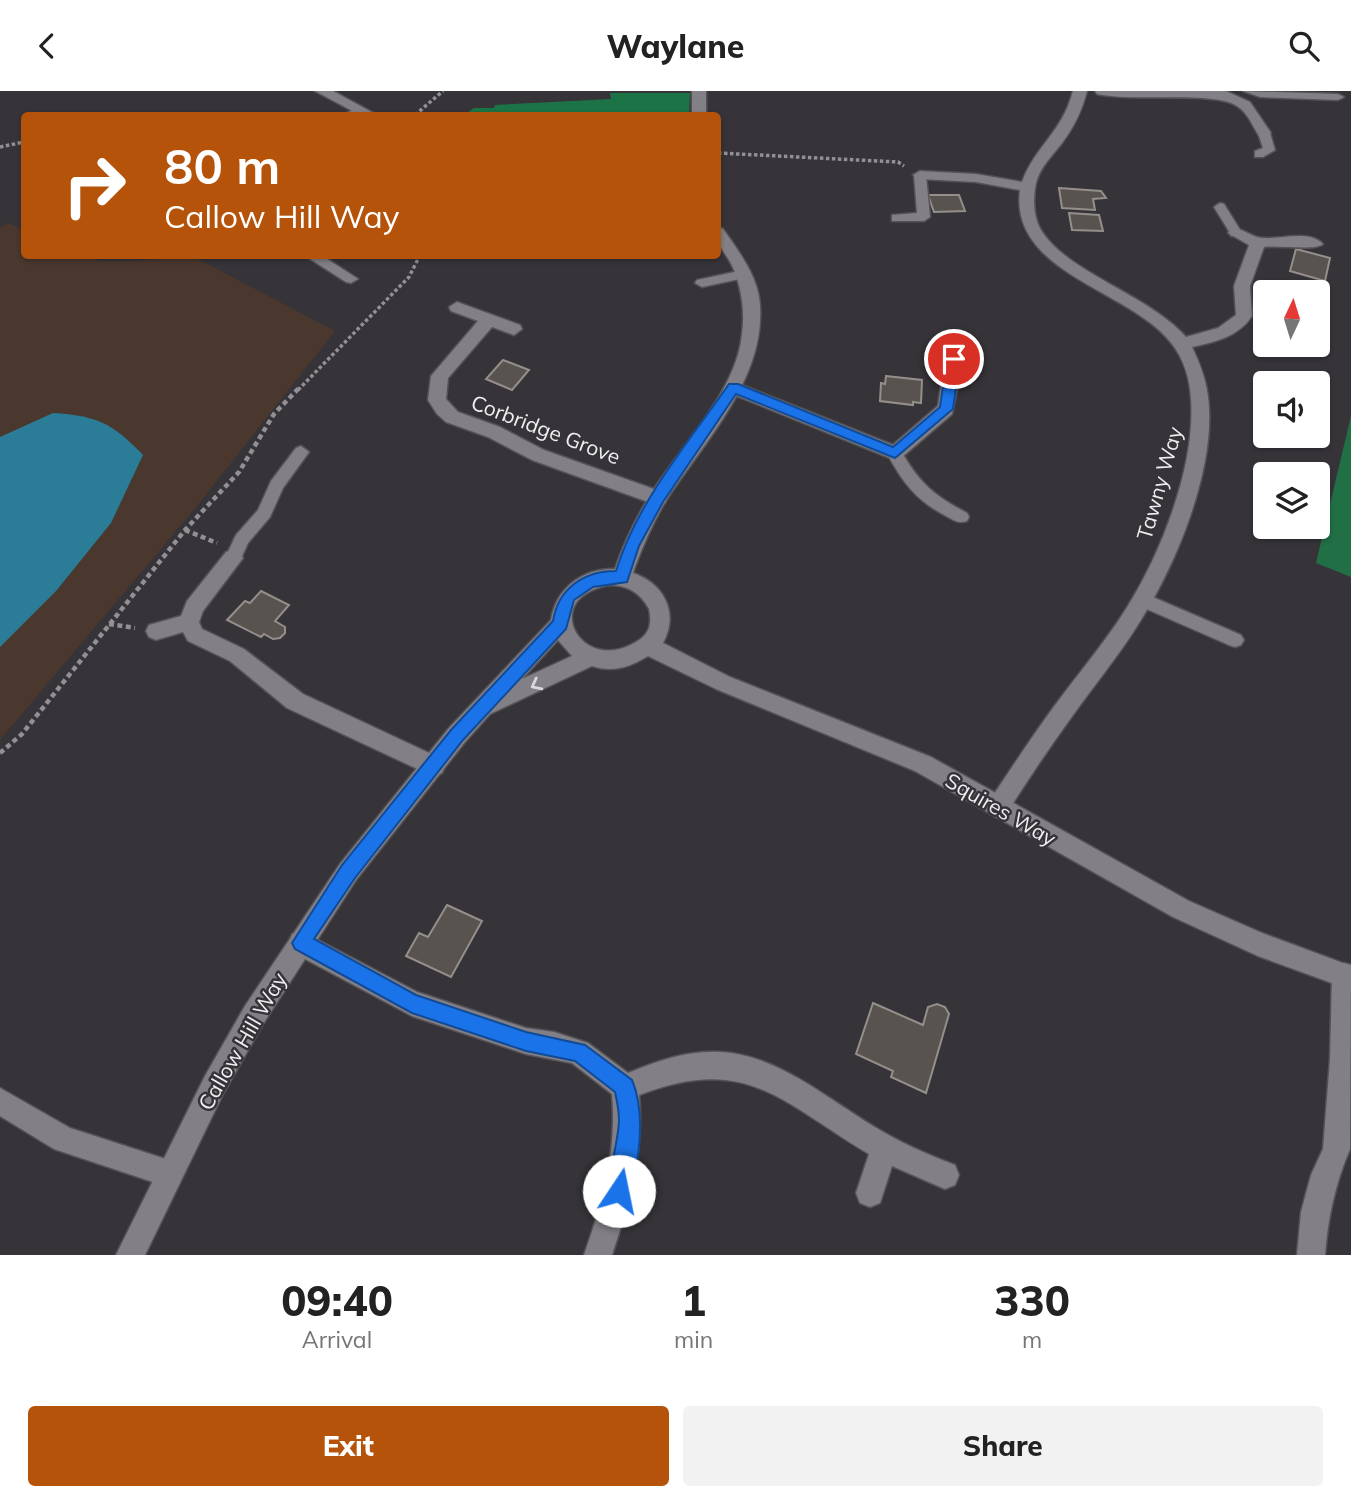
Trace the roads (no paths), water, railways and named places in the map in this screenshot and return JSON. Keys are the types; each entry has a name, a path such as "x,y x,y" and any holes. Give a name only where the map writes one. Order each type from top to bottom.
{"street":[{"path":"322,91 356,112"},
{"path":"699,91 699,112"},
{"name":"Tawny Way","path":"998,807 1150,586 1180,510 1196,452 1202,416 1198,381 1181,344 1156,318 1066,264 1043,243 1028,222 1027,187 1032,169 1072,118 1080,91"},
{"path":"1102,91 1120,94 1243,93 1264,133"},
{"path":"920,175 976,178 1027,187"},
{"path":"1236,233 1258,243 1283,240 1315,244"},
{"path":"622,577 631,545 658,498 733,388 745,364 754,323 751,297 735,255 721,236"},
{"path":"1181,344 1208,338 1236,327 1244,316 1242,286 1258,243"},
{"path":"457,307 514,329"},
{"name":"Corbridge Grove","path":"489,320 440,376 438,400 443,409 452,417 494,432 538,456 658,498"},
{"path":"733,388 895,453 946,409 954,359"},
{"path":"188,622 194,607 233,558"},
{"path":"622,577 641,585 658,603 661,621 659,631 648,646 637,654 615,660 590,657 570,645 560,624 563,606 579,587 597,579 622,577"},
{"path":"156,631 188,622"},
{"path":"188,622 195,635 237,655 295,701 434,766"},
{"name":"Callow Hill Way","path":"130,1255 168,1173 254,1015 348,871 457,735 560,624"},
{"name":"Squires Way","path":"648,646 723,683 923,764 1181,909 1258,944 1348,977"},
{"name":"Callow Hill Way","path":"481,709 590,657"},
{"path":"301,943 412,1003 526,1041 579,1052 625,1087 629,1120 626,1154 619,1191 598,1255"},
{"path":"1311,1255 1315,1212 1325,1175 1336,1149 1348,977"},
{"path":"625,1087 661,1073 693,1065 725,1065 751,1070 884,1148 945,1175"},
{"path":"0,1101 64,1139 168,1173"},
{"path":"870,1193 884,1148"}],"lane":[{"path":"1243,93 1338,97"},
{"path":"1259,154 1269,150 1264,133"},
{"path":"896,218 924,217 920,175"},
{"path":"1220,207 1236,233"},
{"path":"317,259 351,279"},
{"path":"702,282 744,274"},
{"path":"233,558 242,539 264,513 276,485 301,452"},
{"path":"895,453 907,479 927,499 961,517"},
{"path":"1141,599 1235,640"}],"water":[{"path":"53,413 82,416 103,423 122,435 143,455 111,523 56,591 0,647 0,437"}]}
